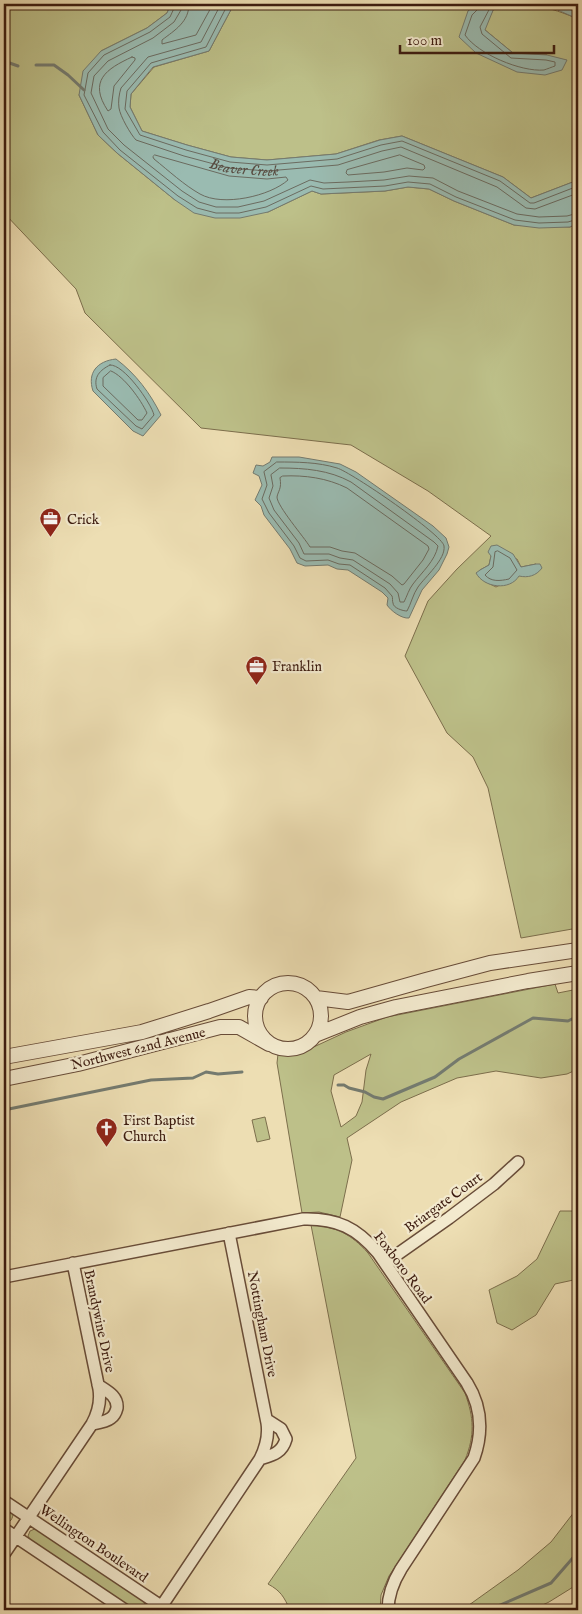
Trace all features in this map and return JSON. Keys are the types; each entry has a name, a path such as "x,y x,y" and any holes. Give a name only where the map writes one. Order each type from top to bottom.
{"street":[{"path":"316,998 348,1002 490,963 578,950"},
{"path":"315,1035 360,1017 396,1007 508,984 578,973"},
{"path":"282,984 295,984 307,989 316,998 321,1010 320,1023 315,1035 306,1044 294,1049 281,1049 269,1044 260,1034 256,1022 256,1010 261,998 270,989 282,984"},
{"name":"Northwest 62nd Avenue","path":"4,1057 142,1032 249,997 261,998"},
{"name":"Northwest 62nd Avenue","path":"4,1078 78,1064 220,1027 238,1027 269,1044"},
{"name":"Briargate Court","path":"385,1263 494,1184 518,1162"},
{"name":"Foxboro Road","path":"4,1277 303,1219 332,1221 357,1232 368,1241 472,1391 477,1404 481,1425 479,1445 474,1458 394,1581 388,1610"},
{"name":"Nottingham Drive","path":"162,1609 260,1458 268,1439 267,1420 229,1233"},
{"name":"Brandywine Drive","path":"4,1554 92,1424 99,1404 98,1386 73,1263"},
{"name":"Brandywine Drive","path":"92,1424 111,1418 116,1413 117,1407 117,1403 111,1394 98,1386"},
{"path":"260,1458 280,1451 284,1447 286,1439 281,1429 267,1420"},
{"name":"Wellington Boulevard","path":"4,1501 162,1609"},
{"path":"4,1529 125,1610"}],"green space":[{"path":"4,4 171,4 167,13 147,28 101,51 79,95 98,135 175,200 268,212 312,191 321,194 385,191 408,187 429,189 514,225 570,227 578,223 578,928 521,938 488,788 473,757 447,733 405,656 428,601 491,536 428,491 351,445 201,428 85,313 76,289 4,213","holes":["491,556 517,559 521,567 536,564 496,587 484,581 480,570 489,565"]},
{"path":"234,4 477,4 468,11 476,53 547,55 513,53 484,29 494,8 516,5 537,6 578,19 578,180 531,198 503,177 402,136 379,140 336,154 267,160 231,157 142,131 130,107 131,94 154,67 209,51"},
{"path":"555,984 558,993 578,989 578,1069 567,1074 541,1078 496,1071 457,1078 401,1102 347,1138 352,1160 340,1217 319,1212 302,1213 277,1063 278,1054 290,1055 305,1051 346,1032 387,1017","holes":["371,1054 366,1070 362,1102 356,1116 341,1127 331,1091 334,1075"]},
{"path":"265,1117 270,1139 257,1142 252,1120"},
{"path":"560,1211 578,1211 578,1279 555,1284 536,1315 512,1330 497,1323 489,1290 517,1276 537,1259"},
{"path":"311,1225 343,1233 356,1241 368,1253 465,1393 472,1419 472,1434 465,1460 389,1576 381,1595 380,1610 290,1610 282,1595 268,1584 356,1458"},
{"path":"4,1505 13,1515 9,1522 4,1522"},
{"path":"578,1507 578,1584 532,1610 462,1610 518,1570 551,1542"},
{"path":"37,1528 144,1601 145,1607 143,1610 134,1610 31,1541 28,1536 30,1531"}],"water":[{"name":"Beaver Creek","path":"171,4 234,4 209,51 153,67 131,94 130,107 142,131 231,157 267,160 336,154 380,140 402,136 503,177 531,198 578,180 578,223 570,227 539,228 514,225 429,189 408,187 385,191 321,194 312,191 268,212 240,218 215,218 194,213 117,153 98,135 79,95 83,71 101,51 147,28 167,13"},
{"path":"477,4 506,4 494,8 485,30 513,53 547,55 567,60 562,70 545,75 517,72 476,53 459,37 468,11"},
{"path":"539,4 568,4 578,10 578,19 553,8"},
{"path":"116,359 142,384 161,415 143,436 133,431 93,391 91,379 95,369 104,362"},
{"path":"272,457 299,457 340,464 356,472 433,526 446,538 449,547 447,554 439,570 422,590 409,618 394,612 387,605 388,598 382,592 348,570 337,569 328,565 305,566 297,563 290,549 255,500 262,485 259,476 253,473 256,465 263,466 270,462"},
{"path":"497,545 513,554 521,567 540,564 542,568 534,575 519,576 515,581 504,586 485,582 476,573 489,565 491,556 488,552 491,546"}],"waterway":[{"path":"4,61 18,66"},
{"path":"36,65 54,65 84,90"},
{"path":"338,1085 344,1085 383,1099 435,1077 459,1059 533,1018 568,1021 578,1016"},
{"path":"4,1110 151,1080 193,1078 206,1072 218,1074 242,1072"},
{"path":"489,1610 551,1583 578,1552"}],"place":[{"name":"Crick","path":"51,538"},
{"name":"Franklin","path":"256,685"},
{"name":"First Baptist Church","path":"107,1147"}]}
